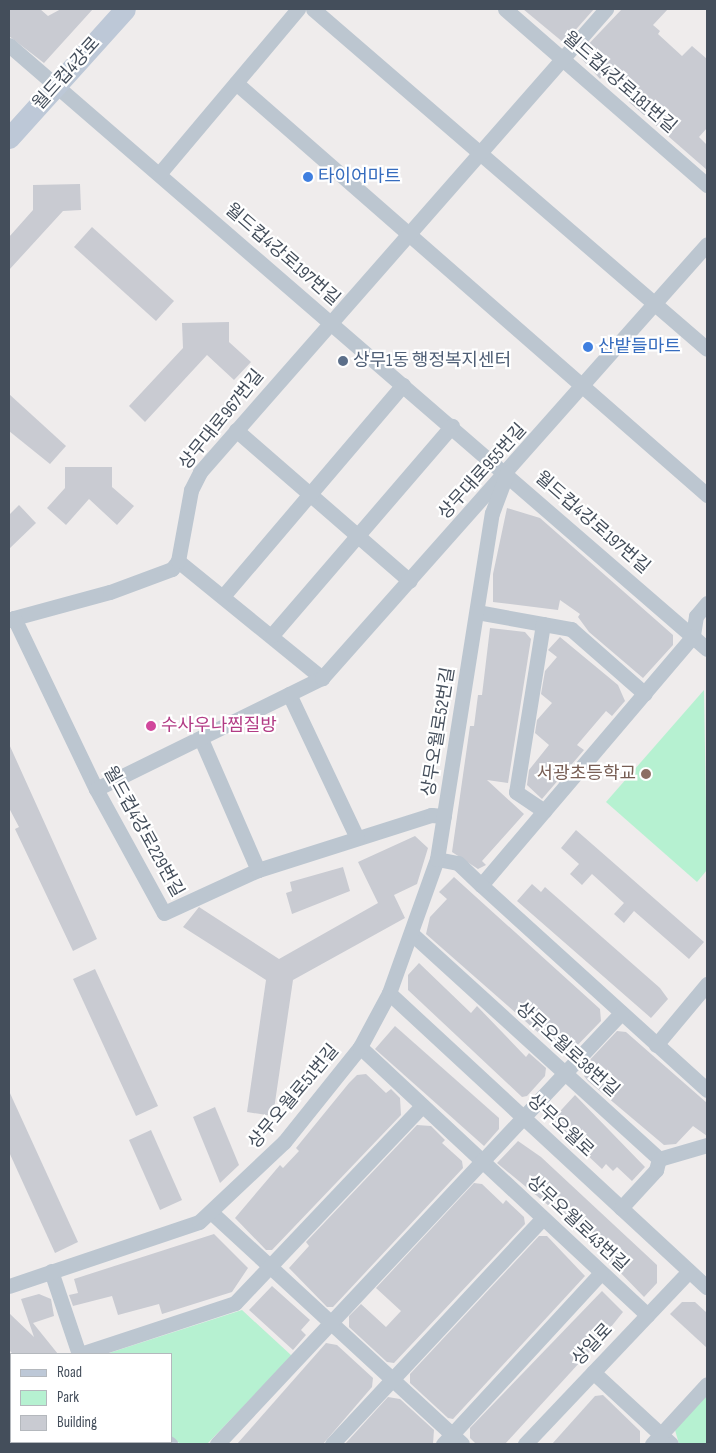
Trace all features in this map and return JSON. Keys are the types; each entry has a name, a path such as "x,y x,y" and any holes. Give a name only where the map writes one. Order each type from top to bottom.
{"street":[{"name":"월드컵4강로","path":"9,138 57,87 125,9"},
{"path":"159,174 298,9"},
{"path":"313,9 707,349"},
{"name":"월드컵4강로181번길","path":"506,9 707,185"},
{"name":"상무대로967번길","path":"178,561 191,490 236,430 606,9"},
{"name":"월드컵4강로197번길","path":"9,46 507,473 707,649"},
{"path":"236,83 707,495"},
{"name":"상무대로955번길","path":"96,789 322,678 507,473 707,244"},
{"path":"224,595 403,385"},
{"path":"272,635 356,535 452,426"},
{"path":"236,430 410,581"},
{"name":"상무오월로52번길","path":"388,993 412,934 437,859 492,513 507,473"},
{"path":"11,619 151,579 178,561 224,595 322,678"},
{"path":"481,885 693,636 696,616 707,603"},
{"path":"477,612 571,629 645,694"},
{"name":"월드컵4강로229번길","path":"11,619 96,789 164,913 258,870 431,815 444,816"},
{"path":"543,624 516,792 544,811"},
{"path":"290,694 357,838"},
{"path":"201,739 258,870"},
{"path":"437,859 458,863 707,1090"},
{"name":"상무오월로38번길","path":"412,934 658,1159"},
{"path":"656,1045 707,984"},
{"name":"상무오월로51번길","path":"9,1286 199,1222 212,1213 284,1142 360,1047 388,993"},
{"name":"상무오월로","path":"388,993 707,1287"},
{"path":"217,1444 332,1324 621,1012"},
{"name":"상무오월로43번길","path":"360,1047 647,1315"},
{"path":"83,1353 236,1303 422,1106"},
{"path":"621,1208 656,1170 658,1159 707,1145"},
{"path":"212,1213 392,1379 452,1441 601,1273"},
{"path":"332,1444 543,1218"},
{"path":"50,1271 80,1353"},
{"name":"상일로","path":"525,1444 689,1271"},
{"path":"593,1372 661,1441 707,1384"}],"green space":[{"path":"704,690 707,870 697,882 606,802"},
{"path":"242,1310 292,1356 207,1444 180,1444 172,1437 172,1353 109,1353"},
{"path":"707,1394 707,1444 679,1444 675,1430"}],"building":[{"path":"9,9 40,9 48,16 61,9 93,9 44,63 9,36"},
{"path":"523,9 594,9 564,43"},
{"path":"622,9 668,9 653,25 660,31 658,34 682,56 692,46 707,59 707,128 699,137 707,145 707,170 629,102 636,94 608,69 600,79 581,58 581,52"},
{"path":"80,184 81,210 63,211 9,270 9,237 33,210 33,185"},
{"path":"92,227 174,301 156,321 74,247"},
{"path":"229,322 229,342 251,362 234,380 207,355 145,422 129,406 183,348 182,323"},
{"path":"9,394 66,446 50,464 9,431"},
{"path":"65,467 112,467 112,487 134,506 117,525 89,499 66,525 47,508 65,488"},
{"path":"19,505 36,523 9,549 9,515"},
{"path":"507,508 540,518 673,635 673,645 643,678 589,632 578,617 580,614 560,600 558,610 493,602 493,574"},
{"path":"490,628 525,632 531,639 508,783 487,780 524,814 482,861 486,865 478,869 452,852 470,726 474,726 478,695 482,695"},
{"path":"560,637 618,685 625,701 612,716 606,711 577,745 584,750 542,799 527,785 529,770 549,745 535,733 537,720 552,703 541,694 545,671 557,657 548,650"},
{"path":"9,744 97,939 73,951 15,829 19,827 9,808"},
{"path":"576,830 704,942 689,959 634,911 624,923 614,914 624,903 592,874 582,885 570,874 579,864 561,848"},
{"path":"415,836 428,848 417,884 394,895 405,918 293,980 273,1116 247,1112 266,980 183,927 199,907 279,959 378,903 358,862"},
{"path":"343,867 350,891 292,914 286,893 292,891 290,882"},
{"path":"454,877 600,1009 601,1021 566,1057 426,934 430,917 447,899 439,892"},
{"path":"532,884 541,892 545,887 660,988 668,999 651,1018 517,901"},
{"path":"419,963 471,1013 477,1006 526,1057 529,1053 546,1068 545,1076 527,1096 522,1097 408,990 408,975"},
{"path":"95,969 158,1106 136,1116 73,979"},
{"path":"395,1026 499,1118 499,1129 484,1146 375,1049"},
{"path":"617,1031 626,1032 707,1103 707,1136 693,1126 676,1144 664,1145 588,1081 584,1076 590,1070 585,1065"},
{"path":"366,1074 386,1093 391,1089 400,1098 401,1115 272,1250 266,1250 235,1218 280,1165 283,1168 299,1151 296,1148 349,1083 357,1075"},
{"path":"9,1091 78,1242 55,1253 9,1152"},
{"path":"575,1095 645,1167 632,1181 617,1167 613,1171 606,1164 602,1169 551,1121"},
{"path":"215,1107 239,1165 220,1183 193,1117"},
{"path":"417,1125 431,1126 445,1140 442,1143 462,1161 463,1168 333,1307 327,1307 289,1268 309,1246 306,1242"},
{"path":"151,1130 182,1200 160,1210 129,1140"},
{"path":"518,1141 541,1157 657,1265 657,1283 644,1297 583,1234 497,1163"},
{"path":"474,1183 482,1184 503,1204 506,1200 524,1217 525,1224 394,1363 387,1362 349,1327 349,1316 361,1304 386,1327 401,1311 376,1288"},
{"path":"214,1234 248,1268 232,1292 162,1314 159,1304 118,1315 112,1296 73,1306 69,1295 78,1293 74,1279"},
{"path":"539,1236 547,1236 585,1276 453,1419 448,1418 410,1383 410,1374"},
{"path":"272,1286 310,1320 301,1330 306,1335 293,1350 249,1310"},
{"path":"602,1291 623,1312 602,1338 505,1444 476,1444 470,1438 470,1428"},
{"path":"39,1294 51,1299 54,1316 33,1323 57,1353 12,1353 9,1350 9,1313 34,1337 21,1299"},
{"path":"682,1302 695,1302 707,1313 707,1348 670,1314"},
{"path":"326,1343 337,1345 373,1378 372,1387 323,1444 237,1444"},
{"path":"603,1395 640,1431 640,1444 552,1444 595,1396"},
{"path":"388,1397 400,1399 434,1430 433,1444 345,1444"}],"place":[{"name":"타이어마트","path":"308,177"},
{"name":"산밭들마트","path":"588,347"},
{"name":"상무1동 행정복지센터","path":"343,361"},
{"name":"수사우나찜질방","path":"151,726"},
{"name":"서광초등학교","path":"646,774"}]}
